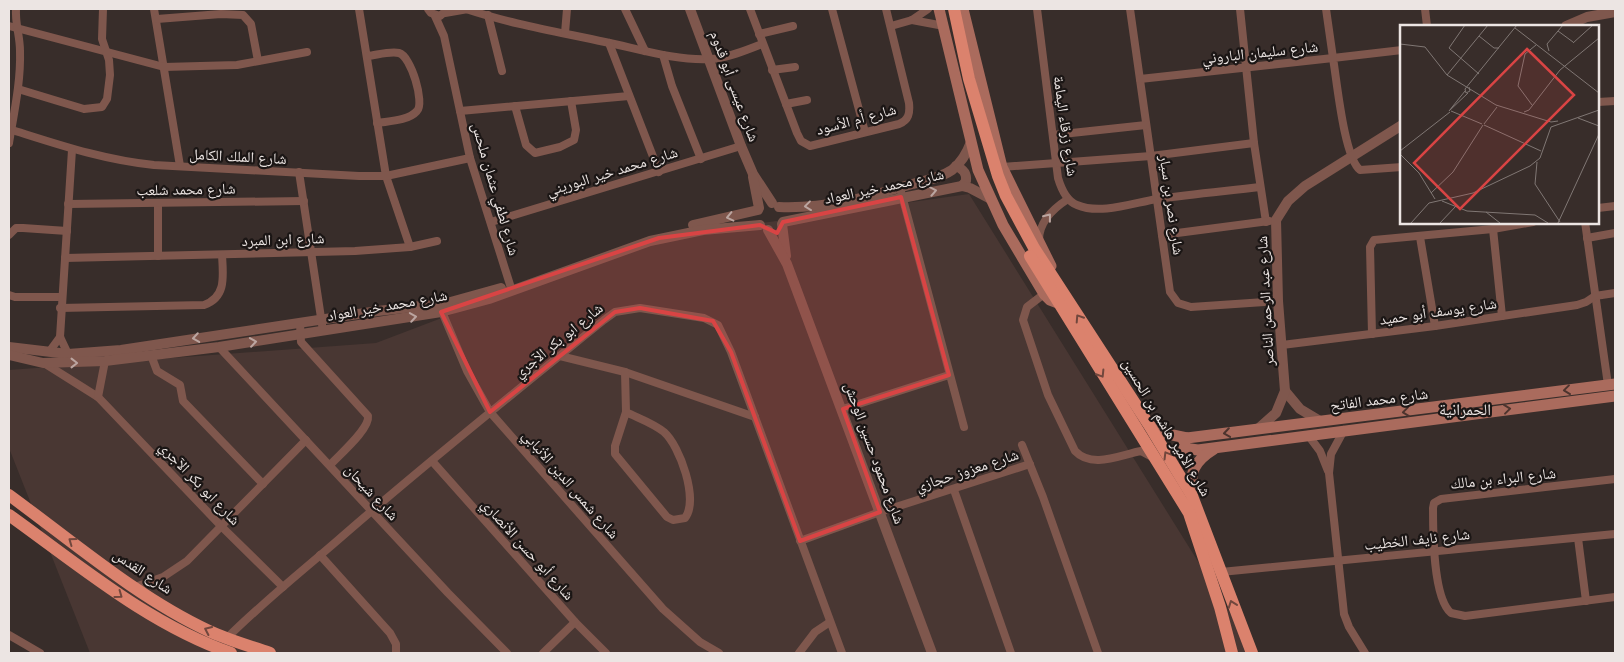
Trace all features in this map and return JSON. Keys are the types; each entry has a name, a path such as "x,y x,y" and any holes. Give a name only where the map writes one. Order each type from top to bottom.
{"highway":[{"name":"شارع الأمير هاشم بن الحسين","path":"946,9 969,109 989,174 1006,213 1142,440 1189,513 1220,607 1231,653"},
{"name":"شارع الأمير هاشم بن الحسين","path":"954,9 968,79 998,176 1034,248 1149,425 1192,496 1251,652"},
{"name":"شارع القدس","path":"9,495 135,587 196,624 227,638 270,653"},
{"name":"شارع القدس","path":"9,515 128,601 186,634 231,653"}],"main road":[{"path":"939,9 971,142 989,198 1044,294"},
{"name":"شارع الأمير هاشم بن الحسين","path":"963,9 1002,167 1027,222 1039,242 1056,282"},
{"name":"شارع الأمير هاشم بن الحسين","path":"1044,294 1050,300 1058,302"},
{"name":"شارع محمد الفاتح","path":"1149,425 1163,433 1187,438 1612,384"},
{"name":"شارع محمد الفاتح","path":"1187,438 1183,445 1188,450 1216,448 1615,396"},
{"path":"1192,496 1191,477 1194,469 1207,453 1216,448"}],"street":[{"path":"9,143 18,89 20,52 12,27 16,9"},
{"path":"18,89 84,109 98,108 107,100 109,60 102,38 103,9"},
{"path":"154,9 180,166"},
{"path":"359,9 386,176 410,247"},
{"path":"429,11 446,12 467,9 485,12 565,33 664,55 710,59 762,44"},
{"path":"565,33 567,9"},
{"path":"625,9 646,51"},
{"name":"شارع عيسى أبو قدوم","path":"690,9 753,174 776,205"},
{"name":"شارع أم الأسود","path":"750,9 797,133 801,141 807,145 816,145 899,124 907,119 909,103 886,9"},
{"path":"832,9 864,132"},
{"path":"891,26 912,20 928,9"},
{"name":"شارع زرقاء اليمامة","path":"1037,9 1055,162 1060,186 1068,199 1076,205 1092,208 1109,207 1157,199 1260,187"},
{"name":"شارع نصر بن سيار","path":"1130,9 1170,292 1184,306 1278,301"},
{"path":"1162,235 1271,221 1260,187 1240,9"},
{"name":"شارع سليمان الباروني","path":"1140,79 1333,58 1326,9"},
{"path":"1425,9 1427,25"},
{"name":"شارع لطفي عثمان ملحس","path":"429,11 444,36"},
{"name":"شارع لطفي عثمان ملحس","path":"446,12 444,36 470,158 492,222 511,288"},
{"path":"485,12 502,71"},
{"path":"1568,25 1587,17 1615,12"},
{"path":"157,19 221,14 243,15 251,24 258,61"},
{"path":"912,20 944,26"},
{"path":"759,34 793,26"},
{"path":"12,27 164,67 211,67 307,52"},
{"path":"609,43 659,172"},
{"path":"1400,50 1333,58 1354,164 1360,170 1400,167"},
{"path":"368,56 397,53 406,58 411,66 421,104 418,110 410,116 377,123"},
{"path":"664,55 676,95 701,159"},
{"path":"772,70 794,67"},
{"path":"460,111 629,96"},
{"path":"786,104 808,100"},
{"path":"515,106 526,145 535,153 560,147 574,140 576,130 571,101"},
{"path":"1599,102 1615,101"},
{"path":"1053,135 1146,125"},
{"name":"شارع عبد الرحمن الناصر","path":"1259,428 1276,413 1285,391 1271,221 1296,193 1351,155 1400,126"},
{"name":"شارع الملك الكامل","path":"10,129 72,150 128,162 180,166 386,176 470,158"},
{"name":"شارع محمد خير العواد","path":"782,223 901,193 944,175 956,166 965,155 971,142"},
{"path":"1002,167 1151,156 1254,143"},
{"name":"شارع محمد خير البوريني","path":"492,222 741,146"},
{"path":"68,354 60,337 60,308 72,150"},
{"path":"956,166 961,168 966,174 966,181 962,186"},
{"path":"299,172 322,326"},
{"name":"شارع عيسى أبو قدوم","path":"753,174 759,209"},
{"name":"شارع محمد خير العواد","path":"776,205 833,203 962,186 989,198"},
{"path":"901,193 964,427"},
{"path":"1039,242 1039,232 1047,217 1068,199"},
{"name":"شارع محمد شلعب","path":"68,204 304,201"},
{"path":"158,203 158,256"},
{"path":"768,203 776,205 783,214 782,223 776,229 764,228 757,221 759,209 768,203"},
{"path":"1599,208 1615,206"},
{"name":"شارع محمد خير العواد","path":"511,288 637,240 759,209"},
{"name":"شارع محمود حسين الوحش","path":"782,223 787,264"},
{"path":"1372,334 1370,247 1374,240 1420,237 1522,224"},
{"path":"1585,224 1595,296 1612,384"},
{"path":"9,235 16,228 66,231"},
{"name":"شارع محمد خير العواد","path":"9,347 68,354 121,350 300,324 322,326 440,309 511,288 650,240 703,230 764,228"},
{"name":"شارع محمود حسين الوحش","path":"764,228 787,264 843,409 932,653"},
{"path":"1493,229 1502,316"},
{"path":"1587,238 1615,233"},
{"path":"1420,237 1435,326"},
{"name":"شارع ابن المبرد","path":"64,258 222,255 410,247 437,241"},
{"path":"60,308 204,305 212,302 221,291 223,283 222,255"},
{"name":"شارع يوسف أبو حميد","path":"1282,345 1435,326 1577,305 1595,296 1615,293"},
{"path":"1044,294 1027,307 1023,320 1048,395 1075,451 1080,457 1094,461 1136,452 1146,452 1155,460"},
{"path":"9,295 15,297 62,296"},
{"name":"شارع شمس الدين الأنبابي","path":"440,309 467,371 490,412 663,609 700,642 719,653"},
{"name":"شارع ابو بكر الآجري","path":"227,638 371,511 490,412 604,320 626,309 656,310 704,318 713,321 721,332 755,417 842,653"},
{"path":"300,324 301,342 368,416 367,425 330,465"},
{"name":"شارع محمد خير العواد","path":"9,355 43,363 105,361 300,335 322,326"},
{"path":"49,352 60,337"},
{"name":"شارع شيحان","path":"219,347 371,511 508,653"},
{"path":"151,355 157,371 180,385 183,401 263,484"},
{"path":"560,356 625,372 755,417"},
{"path":"98,398 105,361"},
{"name":"شارع ابو بكر الآجري","path":"43,363 98,398 222,527 283,587"},
{"path":"625,372 626,412 615,446 617,458 667,517 673,520 685,518 691,504 691,496 687,477 672,442 662,430 626,412"},
{"path":"843,409 949,375"},
{"path":"1285,391 1300,410 1320,421"},
{"path":"1345,430 1334,445 1329,473 1344,614 1349,628 1364,653"},
{"path":"1308,435 1320,451 1329,473"},
{"path":"135,587 171,573 187,561 306,440"},
{"path":"1136,452 1142,447 1142,440"},
{"name":"شارع معزوز حجازي","path":"1022,446 1098,653"},
{"name":"شارع أبو حسن الأنصاري","path":"432,461 574,622 606,653"},
{"name":"شارع معزوز حجازي","path":"800,541 880,512 954,490 1030,464"},
{"name":"شارع البراء بن مالك","path":"1615,479 1438,500 1433,508 1434,552 1442,603 1446,610 1456,616 1615,597"},
{"path":"954,490 1011,653"},
{"name":"شارع نايف الخطيب","path":"1221,572 1615,534"},
{"path":"1578,538 1586,601"},
{"path":"320,555 390,633 396,644 396,653"},
{"path":"543,653 574,622"},
{"path":"799,653 815,632 830,622"},
{"path":"9,635 40,653"}],"highlighted area":[{"path":"901,197 949,375 843,409 880,512 800,541 731,352 713,321 640,308 615,312 490,412 441,312 659,238 760,225 777,233 783,222"}],"shaded area":[{"path":"969,194 1255,653 90,653 9,448 9,370 376,343 649,239"}],"district":[{"name":"الحمرانية","path":"1465,409"}]}
